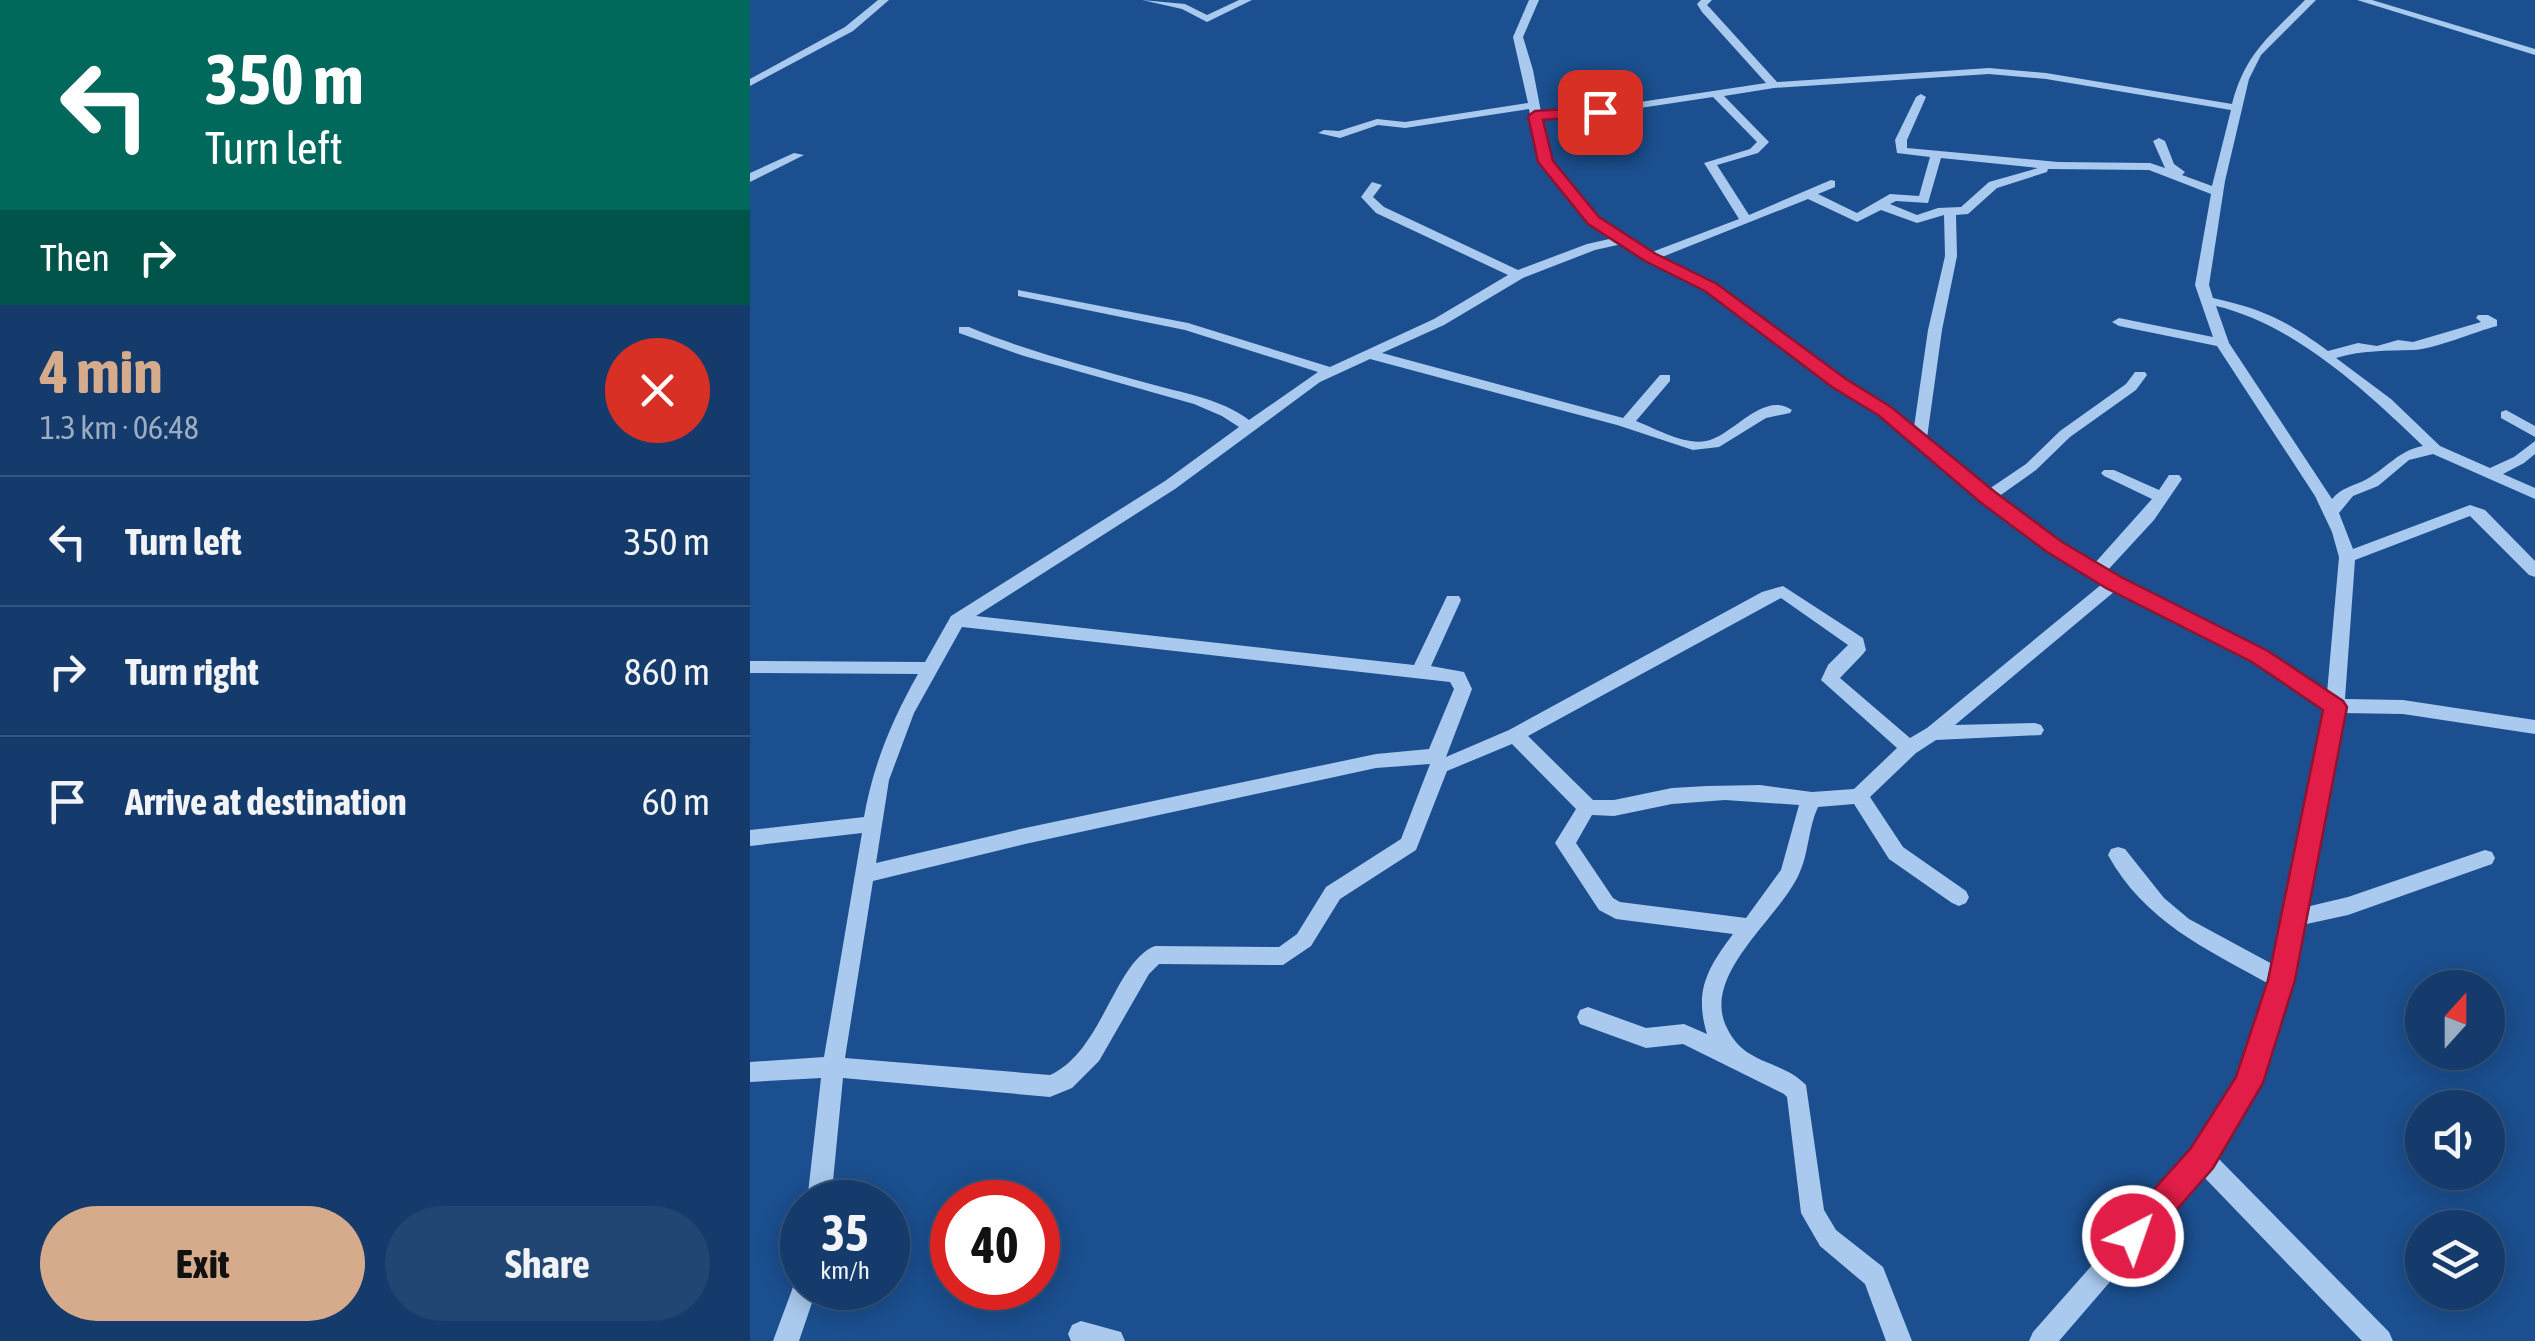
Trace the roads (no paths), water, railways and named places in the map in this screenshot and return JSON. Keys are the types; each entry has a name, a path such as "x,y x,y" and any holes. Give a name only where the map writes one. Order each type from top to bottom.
{"street":[{"path":"750,83 848,29 884,0"},
{"path":"1148,0 1185,7 1207,20 1247,0"},
{"path":"1185,7 1200,0"},
{"path":"1534,0 1518,38 1546,162 1583,210 1650,258 1711,288 1920,438 1988,497 2105,578 2260,656 2335,707"},
{"path":"1706,0 1702,4 1706,10 1774,86"},
{"path":"2042,1341 2202,1158 2248,1083 2282,980 2335,707 2347,556 2331,513 2222,343 2205,300 2203,266 2244,79 2256,54 2310,0"},
{"path":"2362,0 2535,52"},
{"path":"1324,133 1340,135 1377,122 1405,125 1535,110 1600,112 1774,86 2008,72 2238,108"},
{"path":"1716,94 1763,142 1754,151 1710,162 1746,222"},
{"path":"1920,96 1900,149 1936,158 2150,167 2218,186"},
{"path":"1600,112 1628,150"},
{"path":"2159,141 2167,162 2181,172 2218,186"},
{"path":"750,178 798,156"},
{"path":"1808,194 1852,218 1898,196 1927,198 1936,158"},
{"path":"2150,167 2167,162"},
{"path":"1880,205 1914,218 1968,209 1993,185 2058,166"},
{"path":"1650,258 1832,184"},
{"path":"1376,185 1367,198 1380,210 1518,275"},
{"path":"1920,438 1935,330 1951,256 1950,211"},
{"path":"821,1180 833,1067 866,874 870,824 894,734 927,668 957,620 1170,485 1315,380 1449,316 1518,275 1575,252 1623,240"},
{"path":"1023,294 1188,327 1332,372"},
{"path":"2205,300 2260,314 2327,356 2386,402 2435,449 2535,494"},
{"path":"2327,356 2358,346 2378,350 2398,344 2414,346 2492,324 2484,318"},
{"path":"2119,322 2222,343"},
{"path":"964,330 1072,366 1172,393 1227,412 1248,428"},
{"path":"1369,354 1702,446 1713,444 1761,412 1784,410"},
{"path":"1988,497 2131,387 2140,375"},
{"path":"1627,423 1665,378"},
{"path":"2506,415 2535,432"},
{"path":"2492,472 2519,460 2535,446"},
{"path":"2331,513 2340,496 2352,487 2378,479 2405,453 2435,449"},
{"path":"2109,472 2159,496"},
{"path":"1515,735 1587,807 1730,793 1766,792 1812,800 1859,796 1910,748 1934,734 2105,578 2174,478"},
{"path":"2347,556 2470,510 2535,572"},
{"path":"866,874 1358,765 1438,760 1452,764 1515,735 1660,652 1783,592 1857,642 1857,650 1834,670 1830,680 1910,748"},
{"path":"1420,671 1453,600"},
{"path":"750,1072 833,1067 1050,1086 1064,1084 1084,1064 1142,966 1155,955 1283,956 1296,948 1333,893 1408,844 1463,683 1450,674 957,620"},
{"path":"750,667 927,668"},
{"path":"2335,707 2382,706 2535,727"},
{"path":"1934,734 2034,730"},
{"path":"1859,796 1896,854 1959,897"},
{"path":"1739,1062 1719,1032 1712,1014 1712,994 1725,959 1789,875 1805,810 1812,800"},
{"path":"1587,807 1565,843 1606,904 1632,914 1747,927"},
{"path":"750,838 870,824"},
{"path":"2118,856 2157,904 2182,925 2282,980"},
{"path":"2294,918 2378,896 2485,858"},
{"path":"1588,1017 1646,1038 1684,1034 1775,1075 1798,1093 1812,1213 1828,1238 1874,1276 1898,1341"},
{"path":"2202,1158 2380,1341"},
{"path":"786,1341 797,1310"},
{"path":"1081,1334 1112,1341"}]}
